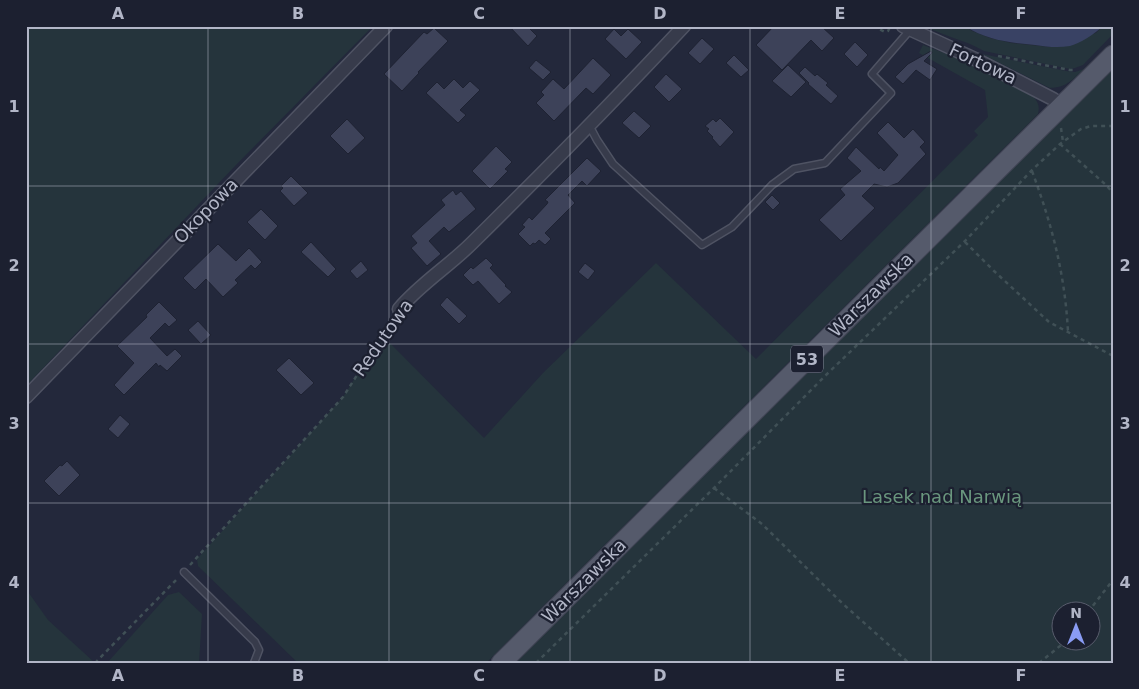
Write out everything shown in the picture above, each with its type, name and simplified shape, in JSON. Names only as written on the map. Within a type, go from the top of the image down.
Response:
[{"type":"main road","name":"Warszawska","points":[[501,663],[1113,54]]},
{"type":"street","name":"Okopowa","points":[[26,397],[386,26]]},
{"type":"street","name":"Redutowa","points":[[399,309],[410,296],[470,245],[630,84],[684,26]]},
{"type":"street","name":"Fortowa","points":[[906,28],[996,69],[1062,105]]},
{"type":"lane","points":[[589,125],[613,164],[702,244],[732,227],[772,185],[794,169],[825,163],[891,93],[872,74],[906,28]]},
{"type":"lane","points":[[184,572],[255,642],[259,650],[254,663]]},
{"type":"path","points":[[873,26],[885,32],[890,27]]},
{"type":"path","points":[[992,54],[1070,70],[1080,68]]},
{"type":"path","points":[[536,663],[825,376],[965,241],[1032,170],[1060,144],[1081,129],[1091,126],[1113,126]]},
{"type":"path","points":[[1060,144],[1113,193]]},
{"type":"path","points":[[1032,170],[1046,207],[1061,267],[1067,303],[1068,332]]},
{"type":"path","points":[[965,241],[1049,322],[1113,356]]},
{"type":"path","name":"Redutowa","points":[[95,663],[184,572],[343,397],[399,309]]},
{"type":"path","points":[[714,488],[762,524],[843,604],[909,663]]},
{"type":"path","points":[[1096,602],[1113,580]]},
{"type":"path","points":[[1038,663],[1052,652]]},
{"type":"green space","points":[[26,26],[373,26],[235,166],[26,386]]},
{"type":"green space","points":[[924,26],[965,26],[990,38],[1011,43],[1050,47],[1096,33],[1103,26],[1113,26],[1113,34],[1083,65],[1070,69],[984,51]]},
{"type":"green space","points":[[923,45],[960,59],[1033,96],[1038,104],[1038,114],[486,663],[298,663],[198,566],[197,559],[343,397],[382,335],[484,438],[543,373],[656,263],[756,359],[978,135],[974,131],[988,117],[985,90],[919,53]]},
{"type":"green space","points":[[982,54],[1066,71],[1075,72],[1084,69],[1065,85],[1050,88]]},
{"type":"green space","name":"Lasek nad Narwią","points":[[1113,69],[1113,663],[516,663],[587,591]]},
{"type":"green space","points":[[26,589],[48,620],[95,663],[26,663]]},
{"type":"green space","points":[[179,592],[202,614],[199,663],[107,663],[168,595]]},
{"type":"water","points":[[965,26],[1103,26],[1078,43],[1070,46],[1048,47],[999,40],[981,35]]},
{"type":"building","points":[[509,26],[527,26],[537,36],[528,46]]},
{"type":"building","points":[[774,26],[821,26],[834,38],[822,51],[811,40],[782,70],[756,45]]},
{"type":"building","points":[[434,28],[448,41],[402,91],[384,74],[424,32],[427,34]]},
{"type":"building","points":[[614,29],[621,36],[628,29],[642,42],[626,59],[605,39]]},
{"type":"building","points":[[702,38],[714,49],[700,64],[688,53]]},
{"type":"building","points":[[855,42],[868,55],[857,67],[844,54]]},
{"type":"building","points":[[931,51],[932,53],[924,61],[937,69],[930,80],[916,70],[903,84],[895,77],[908,64]]},
{"type":"building","points":[[734,55],[749,70],[741,77],[726,63]]},
{"type":"building","points":[[593,58],[611,75],[593,94],[586,88],[554,121],[536,103],[544,95],[541,92],[553,79],[564,89]]},
{"type":"building","points":[[536,60],[551,72],[543,80],[529,68]]},
{"type":"building","points":[[788,65],[806,82],[791,97],[772,81]]},
{"type":"building","points":[[805,67],[815,76],[817,74],[828,83],[826,85],[838,96],[831,104],[808,84],[799,73]]},
{"type":"building","points":[[666,74],[682,89],[669,102],[654,87]]},
{"type":"building","points":[[454,79],[463,88],[470,81],[480,90],[460,110],[466,115],[458,123],[426,93],[437,82],[444,89]]},
{"type":"building","points":[[634,111],[651,126],[639,138],[622,123]]},
{"type":"building","points":[[720,118],[734,132],[720,147],[707,131],[709,129],[705,126],[713,119],[716,122]]},
{"type":"building","points":[[347,119],[365,138],[348,154],[330,136]]},
{"type":"building","points":[[888,122],[904,138],[913,129],[925,142],[920,147],[926,154],[898,183],[887,187],[874,184],[862,196],[875,208],[841,241],[819,220],[845,195],[840,189],[861,171],[847,158],[856,147],[879,169],[880,167],[884,171],[898,155],[877,133]]},
{"type":"building","points":[[496,146],[512,162],[505,169],[508,171],[490,189],[472,171]]},
{"type":"building","points":[[587,158],[601,171],[587,186],[582,181],[568,195],[575,203],[545,233],[551,239],[545,245],[539,240],[530,246],[518,234],[525,227],[522,225],[529,217],[532,220],[547,204],[548,202],[545,200]]},
{"type":"building","points":[[291,176],[308,193],[294,206],[280,191],[283,188],[281,186]]},
{"type":"building","points":[[453,190],[456,195],[461,191],[476,209],[449,232],[444,227],[429,241],[441,254],[427,266],[411,248],[417,243],[411,236],[445,205],[441,200]]},
{"type":"building","points":[[772,195],[780,203],[773,210],[765,202]]},
{"type":"building","points":[[261,209],[278,226],[265,240],[247,222]]},
{"type":"building","points":[[311,242],[336,269],[328,277],[301,252]]},
{"type":"building","points":[[218,244],[236,261],[249,248],[262,262],[255,269],[251,265],[235,280],[238,283],[223,297],[206,279],[195,290],[183,278]]},
{"type":"building","points":[[486,258],[493,265],[490,268],[512,292],[499,304],[478,281],[473,285],[463,275],[471,267],[473,269]]},
{"type":"building","points":[[361,261],[368,270],[357,279],[350,271]]},
{"type":"building","points":[[585,263],[595,271],[588,280],[578,272]]},
{"type":"building","points":[[447,297],[467,316],[459,324],[440,305]]},
{"type":"building","points":[[159,302],[177,320],[169,327],[165,323],[150,338],[167,356],[175,349],[182,356],[167,371],[156,363],[124,395],[114,385],[134,363],[117,346],[147,317],[146,315]]},
{"type":"building","points":[[198,321],[211,335],[201,344],[188,330]]},
{"type":"building","points":[[289,358],[314,383],[301,395],[276,370]]},
{"type":"building","points":[[120,415],[130,424],[118,438],[108,429]]},
{"type":"building","points":[[67,461],[80,475],[59,496],[44,481],[60,465],[62,466]]}]
